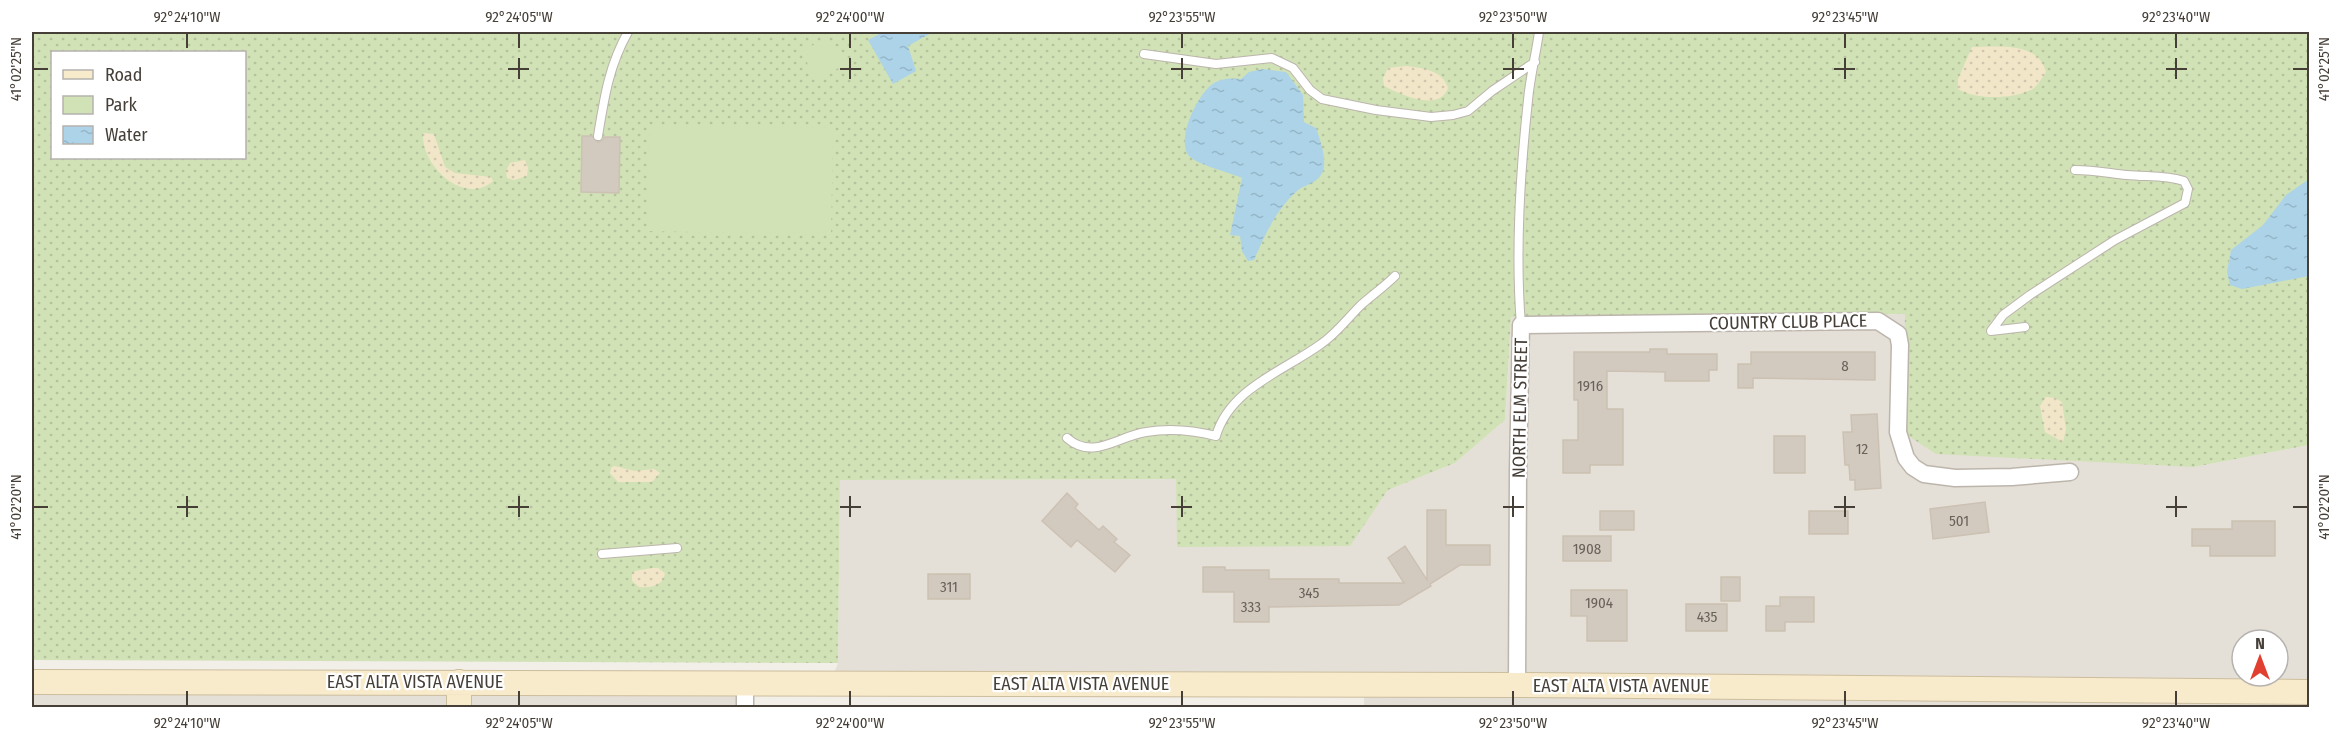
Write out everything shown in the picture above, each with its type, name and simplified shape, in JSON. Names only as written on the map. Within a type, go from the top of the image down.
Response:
[{"type":"main road","points":[[459,681],[459,708]]},
{"type":"main road","name":"EAST ALTA VISTA AVENUE","points":[[32,682],[745,683],[1517,696],[2310,692]]},
{"type":"street","name":"COUNTRY CLUB PLACE","points":[[1521,325],[1878,321],[1898,334],[1900,345],[1898,432],[1906,458],[1913,466],[1924,474],[1955,478],[2070,472]]},
{"type":"street","name":"NORTH ELM STREET","points":[[1517,696],[1521,325]]},
{"type":"street","points":[[745,683],[746,708]]},
{"type":"lane","points":[[598,136],[607,81],[616,52],[627,32]]},
{"type":"lane","points":[[1521,325],[1519,214],[1521,176],[1528,96],[1539,32]]},
{"type":"lane","points":[[1144,54],[1216,64],[1272,58],[1293,68],[1311,90],[1322,99],[1376,110],[1431,117],[1468,111],[1492,91],[1535,62]]},
{"type":"lane","points":[[2025,327],[1991,331],[2003,315],[2030,295],[2115,240],[2185,203],[2188,189],[2184,181],[2171,177],[2075,170]]},
{"type":"lane","points":[[1067,438],[1075,445],[1092,449],[1143,432],[1192,430],[1216,436],[1219,427],[1235,404],[1260,380],[1322,344],[1361,305],[1395,276]]},
{"type":"lane","points":[[602,554],[678,548]]},
{"type":"shaded area","points":[[1906,314],[1903,402],[2194,467],[2309,445],[2309,707],[1364,708],[1364,685],[830,683],[838,663],[840,480],[1177,479],[1349,546],[1388,490],[1455,463],[1505,420],[1511,317]]},
{"type":"shaded area","points":[[32,682],[745,683],[745,707],[32,708]]},
{"type":"green space","points":[[32,32],[2309,32],[2309,445],[2194,467],[1936,454],[1907,435],[1903,402],[1905,314],[1511,317],[1505,420],[1455,463],[1388,490],[1350,546],[1177,547],[1176,479],[840,480],[838,663],[32,660]]},
{"type":"green space","points":[[824,38],[845,58],[845,64],[818,80],[801,53]]},
{"type":"green space","points":[[650,125],[833,128],[831,235],[648,231]]},
{"type":"sand","points":[[1972,47],[2005,47],[2026,50],[2042,62],[2046,72],[2035,87],[2023,93],[2004,97],[1984,97],[1966,93],[1958,89],[1958,79]]},
{"type":"sand","points":[[1406,66],[1437,74],[1442,77],[1448,88],[1443,95],[1428,100],[1409,97],[1384,86],[1383,78],[1388,68]]},
{"type":"sand","points":[[423,133],[434,134],[445,167],[455,173],[491,177],[493,181],[482,188],[470,189],[458,186],[447,179],[429,158],[424,146]]},
{"type":"sand","points":[[525,160],[528,168],[527,176],[514,180],[507,178],[506,171],[510,163]]},
{"type":"sand","points":[[2046,397],[2062,402],[2066,429],[2063,442],[2045,432],[2040,406]]},
{"type":"sand","points":[[614,466],[635,471],[654,469],[660,473],[652,482],[618,482],[610,473]]},
{"type":"sand","points":[[658,568],[665,573],[662,581],[652,586],[639,587],[632,581],[632,574],[635,571]]},
{"type":"water","points":[[883,32],[933,32],[908,46],[916,71],[893,84],[868,40]]},
{"type":"water","points":[[1263,69],[1286,72],[1303,95],[1304,122],[1316,128],[1323,150],[1324,168],[1319,177],[1299,189],[1282,207],[1254,260],[1248,261],[1242,251],[1240,236],[1230,235],[1242,178],[1190,157],[1185,145],[1185,136],[1191,115],[1208,88],[1221,80],[1241,79],[1249,72]]},
{"type":"water","points":[[2309,179],[2309,276],[2242,289],[2230,285],[2227,272],[2231,250],[2263,225],[2286,195]]},
{"type":"building","points":[[582,136],[592,136],[598,142],[604,137],[620,137],[619,193],[581,192]]},
{"type":"building","points":[[1650,349],[1667,349],[1667,354],[1717,354],[1717,370],[1709,370],[1709,381],[1665,381],[1665,372],[1607,371],[1607,409],[1623,409],[1623,465],[1590,465],[1590,473],[1563,473],[1563,440],[1578,440],[1578,400],[1574,400],[1574,352],[1650,352]]},
{"type":"building","points":[[1751,352],[1875,352],[1875,380],[1753,378],[1753,388],[1738,388],[1738,364],[1751,364]]},
{"type":"building","points":[[1877,414],[1881,488],[1855,490],[1855,480],[1850,480],[1849,465],[1845,465],[1843,432],[1852,432],[1851,415]]},
{"type":"building","points":[[1774,436],[1805,436],[1805,473],[1774,473]]},
{"type":"building","points":[[1067,493],[1078,504],[1075,508],[1099,530],[1103,526],[1117,539],[1114,542],[1130,555],[1115,572],[1077,540],[1071,547],[1042,521]]},
{"type":"building","points":[[1985,502],[1989,532],[1933,539],[1930,509]]},
{"type":"building","points":[[1427,510],[1446,510],[1446,545],[1490,545],[1490,565],[1460,565],[1399,605],[1269,607],[1269,622],[1234,622],[1234,592],[1203,592],[1203,567],[1225,567],[1225,570],[1269,570],[1269,579],[1339,579],[1339,583],[1404,583],[1388,558],[1405,546],[1427,580]]},
{"type":"building","points":[[1600,511],[1634,511],[1634,530],[1600,530]]},
{"type":"building","points":[[1809,511],[1848,511],[1848,534],[1809,534]]},
{"type":"building","points":[[2232,521],[2275,521],[2275,556],[2210,556],[2210,546],[2192,546],[2192,529],[2232,529]]},
{"type":"building","points":[[1563,536],[1611,536],[1611,561],[1563,561]]},
{"type":"building","points":[[928,574],[970,574],[970,599],[928,599]]},
{"type":"building","points":[[1721,577],[1740,577],[1740,601],[1721,601]]},
{"type":"building","points":[[1571,590],[1627,590],[1627,641],[1587,641],[1587,616],[1571,616]]},
{"type":"building","points":[[1780,597],[1814,597],[1814,622],[1785,622],[1785,631],[1766,631],[1766,606],[1780,606]]},
{"type":"building","points":[[1686,604],[1727,604],[1727,631],[1686,631]]}]
